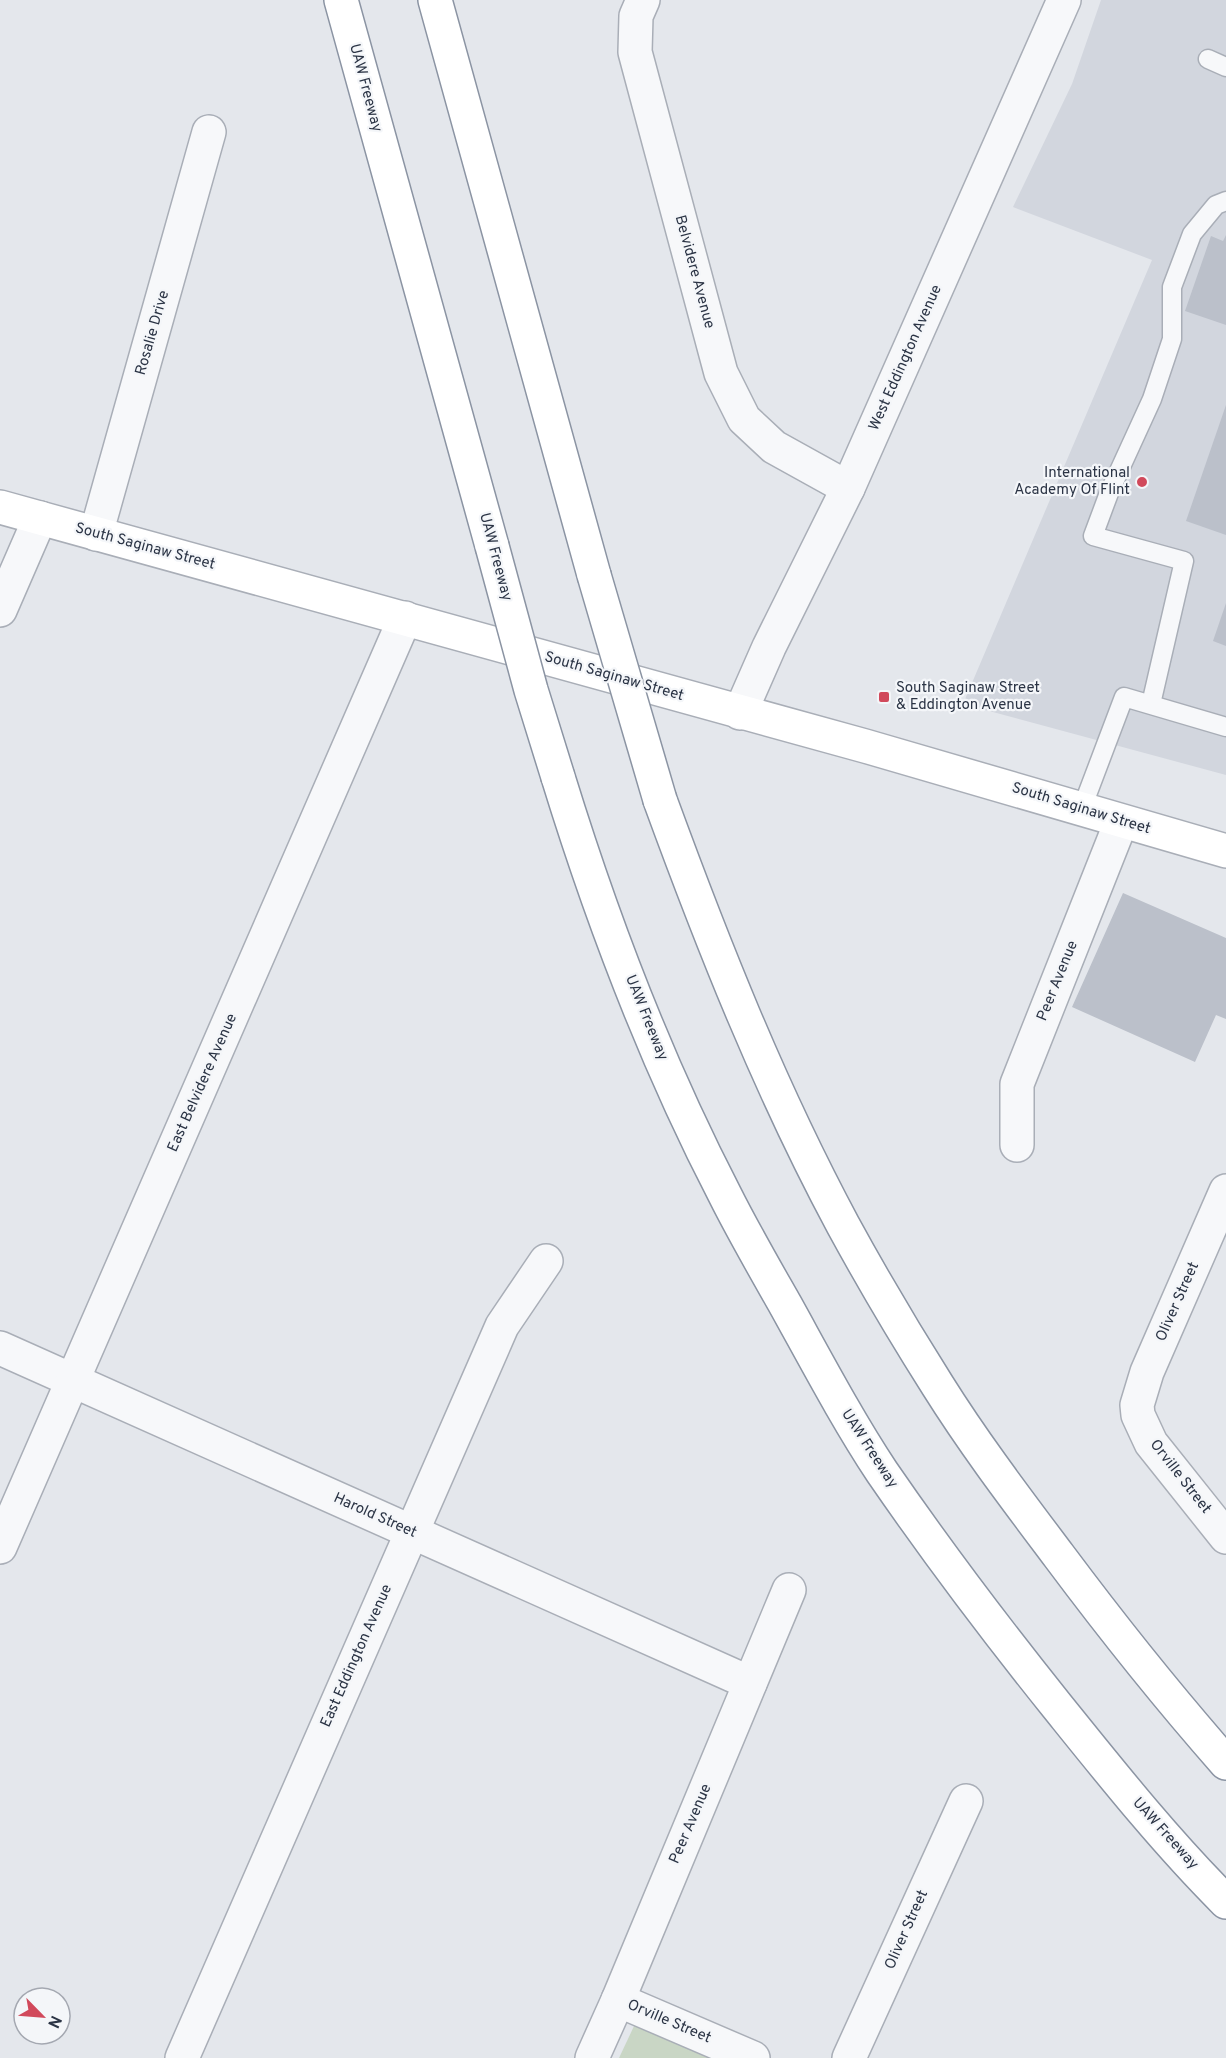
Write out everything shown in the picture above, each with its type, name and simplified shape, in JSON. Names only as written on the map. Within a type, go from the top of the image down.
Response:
[{"type":"main road","name":"UAW Freeway","points":[[341,0],[531,690],[558,777],[602,910],[688,1118],[725,1196],[840,1403],[900,1497],[1024,1664],[1116,1779],[1226,1902]]},
{"type":"main road","points":[[435,0],[594,575],[660,800],[702,915],[772,1080],[843,1224],[939,1388],[1005,1484],[1143,1664],[1226,1762]]},
{"type":"main road","name":"South Saginaw Street","points":[[0,507],[405,618],[1082,808],[1121,822],[1226,851]]},
{"type":"street","name":"Belvidere Avenue","points":[[643,0],[636,16],[635,51],[721,373],[744,419],[766,440],[774,447],[848,488]]},
{"type":"street","name":"West Eddington Avenue","points":[[740,713],[769,648],[848,488],[1064,0]]},
{"type":"street","name":"Rosalie Drive","points":[[96,534],[209,132]]},
{"type":"street","points":[[0,610],[40,518]]},
{"type":"street","name":"East Belvidere Avenue","points":[[0,1547],[405,618]]},
{"type":"street","name":"Peer Avenue","points":[[1017,1145],[1017,1084],[1121,822]]},
{"type":"street","name":"Oliver Street","points":[[1138,1415],[1137,1405],[1147,1372],[1226,1191]]},
{"type":"street","name":"East Eddington Avenue","points":[[182,2058],[501,1326],[546,1261]]},
{"type":"street","name":"Harold Street","points":[[0,1348],[750,1683]]},
{"type":"street","name":"Orville Street","points":[[1138,1415],[1152,1443],[1226,1537]]},
{"type":"street","name":"Peer Avenue","points":[[592,2058],[789,1590]]},
{"type":"street","name":"Oliver Street","points":[[849,2058],[966,1802]]},
{"type":"street","name":"Orville Street","points":[[618,2000],[753,2058]]},
{"type":"lane","points":[[1208,59],[1226,67]]},
{"type":"lane","points":[[1150,704],[1184,561],[1093,536],[1109,493],[1152,399],[1172,339],[1172,286],[1192,234],[1216,205],[1226,201]]},
{"type":"lane","points":[[1082,808],[1124,697],[1226,727]]},
{"type":"shaded area","name":"International Academy Of Flint","points":[[1101,0],[1226,0],[1226,775],[963,704],[1152,260],[1013,207],[1072,84]]},
{"type":"green space","points":[[635,2024],[713,2058],[619,2058]]},
{"type":"building","points":[[1226,235],[1226,325],[1185,311],[1211,236],[1223,241]]},
{"type":"building","points":[[1226,405],[1226,535],[1186,521]]},
{"type":"building","points":[[1226,603],[1226,646],[1213,641]]},
{"type":"building","points":[[1123,893],[1226,938],[1226,1019],[1216,1015],[1195,1062],[1072,1007]]},
{"type":"place","name":"International Academy Of Flint","points":[[1142,482]]},
{"type":"place","name":"South Saginaw Street & Eddington Avenue","points":[[884,697]]}]
